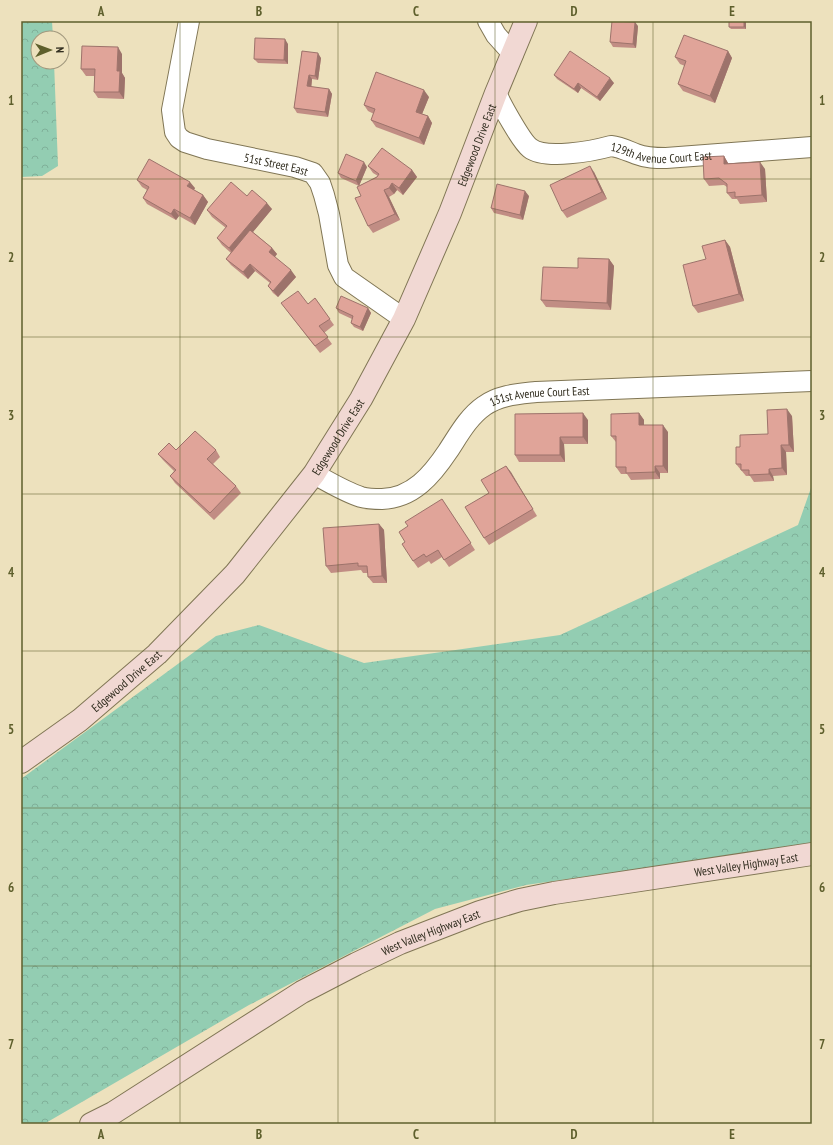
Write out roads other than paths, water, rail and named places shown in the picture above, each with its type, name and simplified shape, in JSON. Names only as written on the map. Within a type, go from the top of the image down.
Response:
[{"type":"street","name":"51st Street East","points":[[189,21],[172,110],[175,132],[179,138],[184,142],[207,149],[295,167],[313,173],[320,183],[324,195],[338,265],[344,277],[404,319]]},
{"type":"street","points":[[488,21],[496,35],[513,54]]},
{"type":"street","name":"Edgewood Drive East","points":[[21,762],[80,720],[157,654],[235,574],[314,474],[361,399],[404,319],[450,213],[496,93],[526,21]]},
{"type":"street","name":"129th Avenue Court East","points":[[496,93],[525,143],[531,149],[540,152],[567,154],[611,146],[650,158],[666,158],[812,147]]},
{"type":"street","name":"131st Avenue Court East","points":[[314,474],[361,497],[373,499],[403,495],[419,486],[439,466],[472,417],[483,406],[494,400],[510,395],[536,392],[812,381]]},
{"type":"street","name":"West Valley Highway East","points":[[91,1124],[117,1119],[302,992],[400,943],[480,912],[520,900],[554,893],[812,854]]}]
